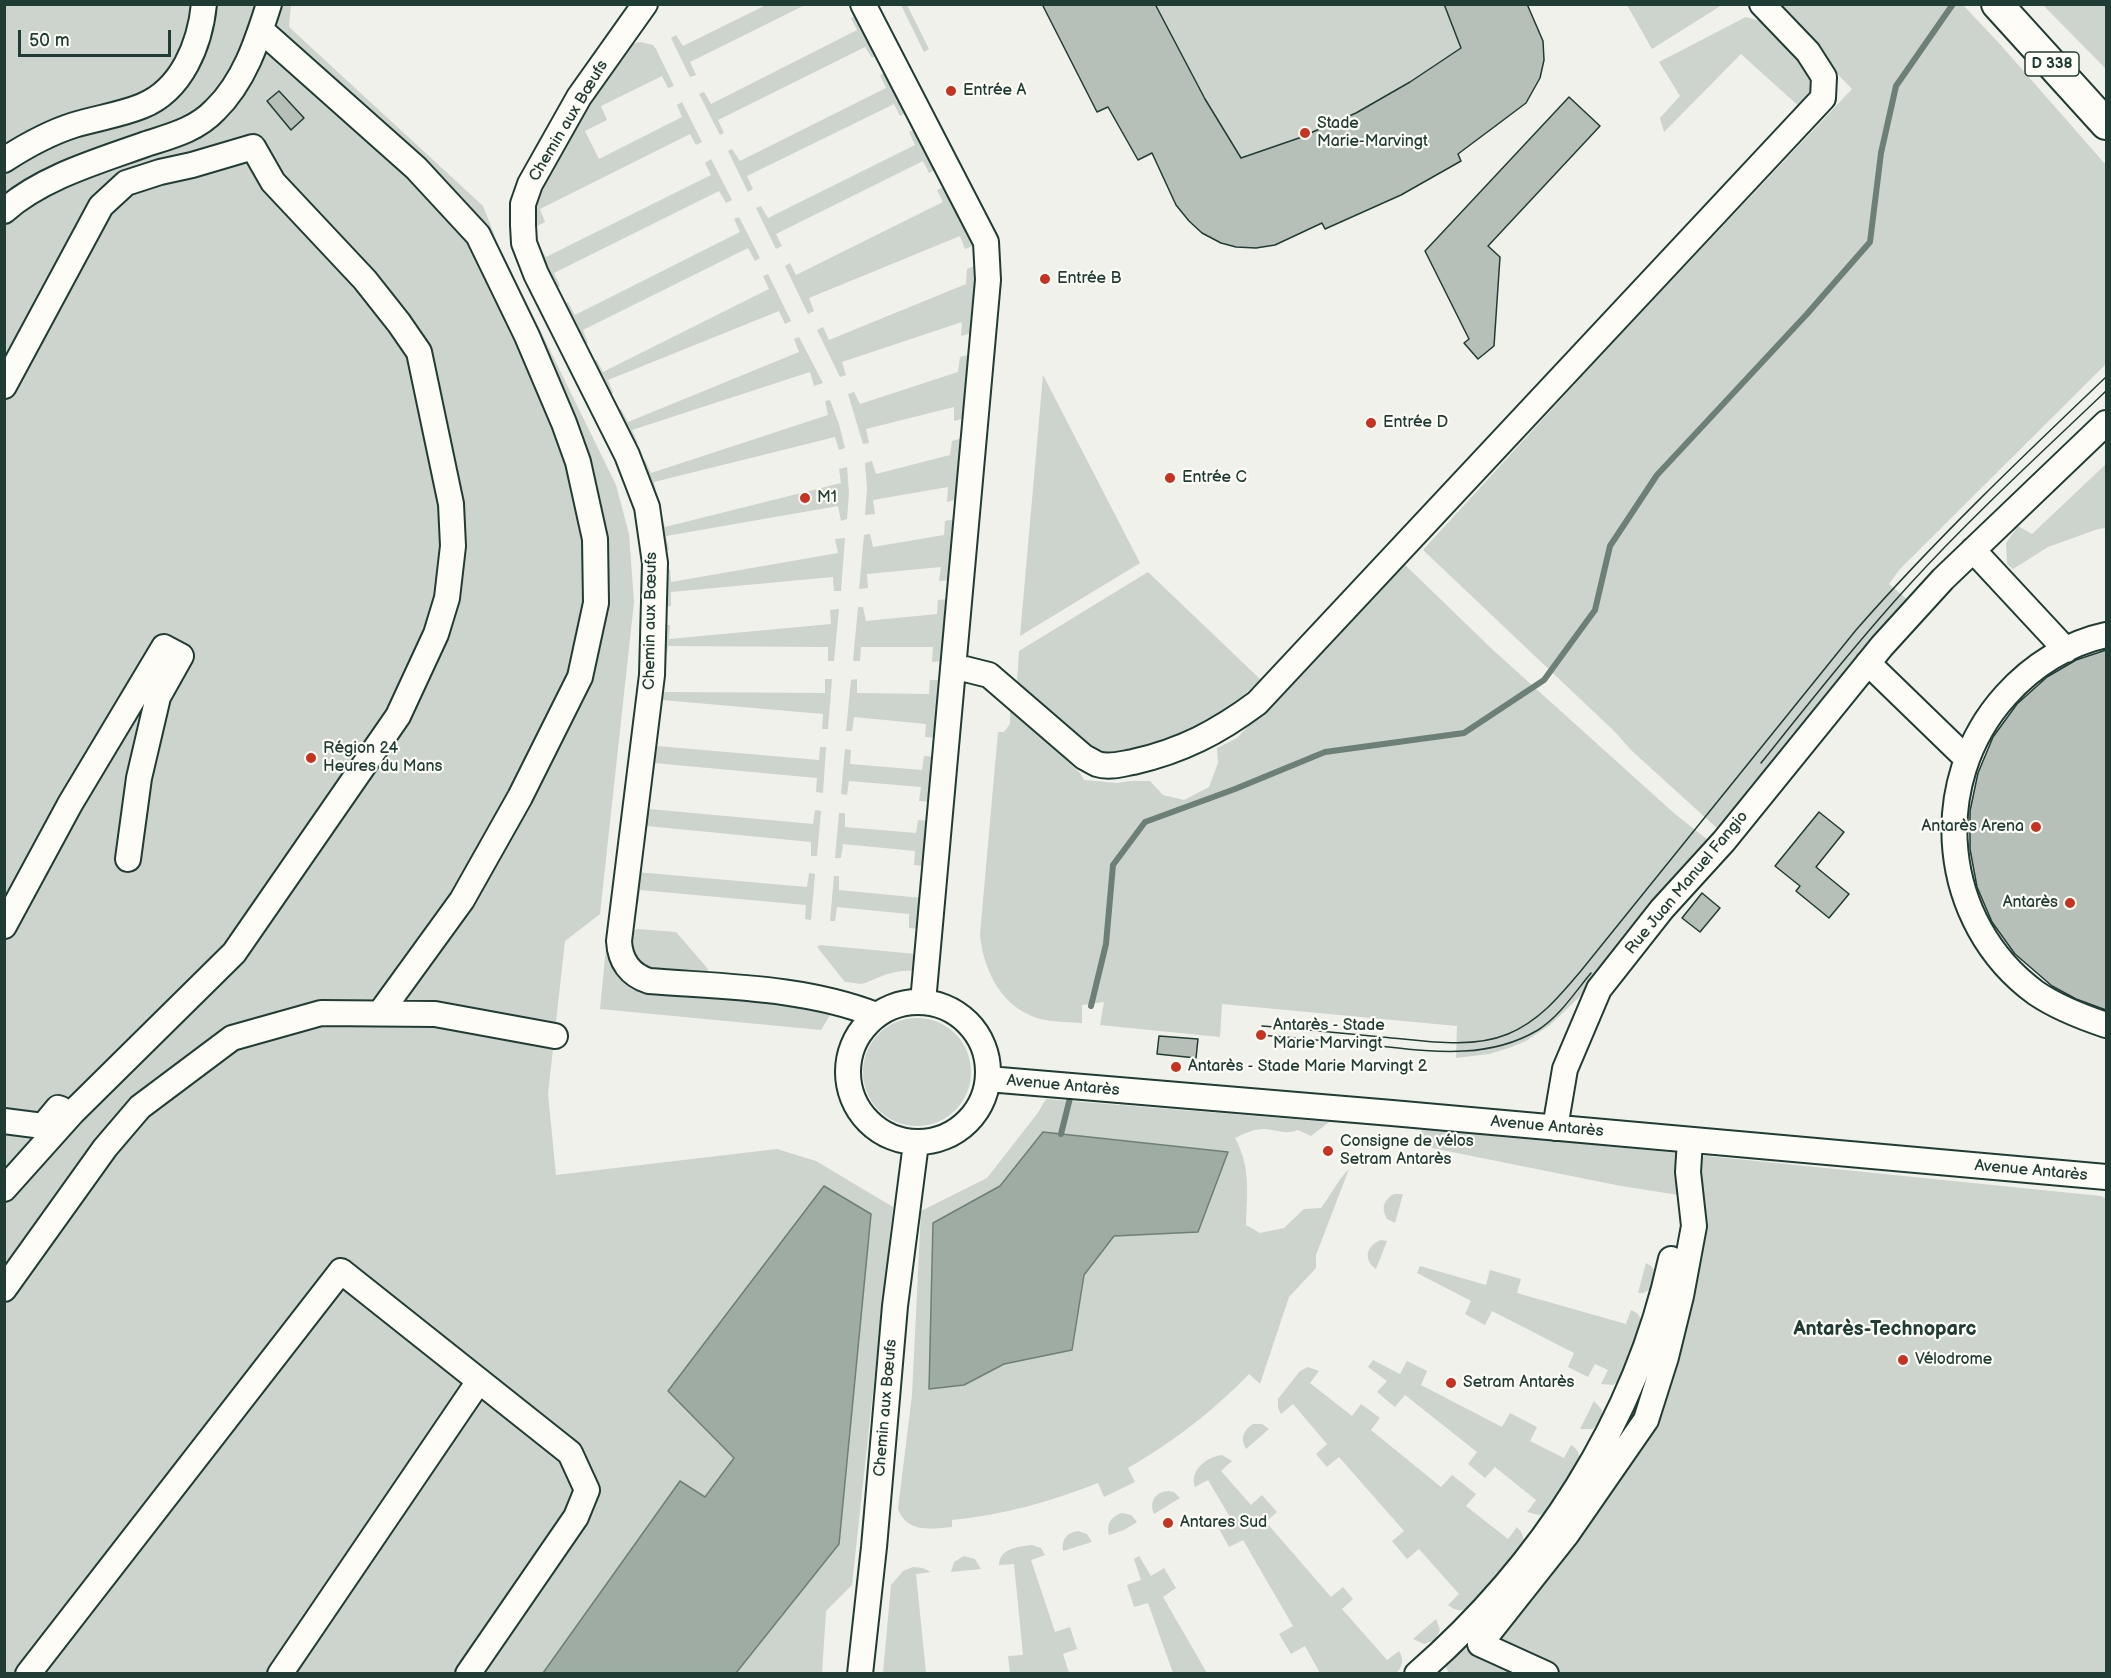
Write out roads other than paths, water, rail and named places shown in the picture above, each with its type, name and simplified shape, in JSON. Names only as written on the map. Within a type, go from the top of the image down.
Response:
[{"type":"main road","name":"D 338","points":[[1997,4],[2106,124]]},
{"type":"street","points":[[4,160],[45,135],[143,106],[165,91],[177,79],[193,51],[199,37],[204,4]]},
{"type":"street","points":[[4,211],[52,180],[97,161],[193,128],[216,110],[234,86],[253,53],[269,4]]},
{"type":"street","name":"Chemin aux Bœufs","points":[[645,4],[579,98],[530,184],[523,204],[524,243],[536,274],[627,455],[647,507],[655,563],[652,675],[619,941],[621,954],[631,971],[649,981],[793,993],[848,1004],[876,1015]]},
{"type":"street","points":[[863,4],[986,242],[988,280],[923,1002]]},
{"type":"street","points":[[953,668],[989,675],[1084,757],[1097,764],[1113,766],[1154,757],[1195,742],[1227,725],[1257,702],[1823,98],[1824,77],[1808,52],[1762,4]]},
{"type":"street","points":[[261,30],[416,168],[478,235],[527,336],[564,423],[578,462],[595,539],[596,603],[580,677],[520,797],[462,900],[380,1014]]},
{"type":"street","points":[[4,386],[100,206],[126,183],[253,147],[273,182],[365,280],[399,323],[418,352],[451,504],[453,546],[447,598],[436,634],[398,716],[234,953],[73,1112],[4,1189]]},
{"type":"street","name":"Rue Juan Manuel Fangio","points":[[1555,1128],[1565,1069],[1599,989],[1662,909],[1724,841],[1868,663],[1943,579],[2106,423]]},
{"type":"street","points":[[1973,550],[2066,650]]},
{"type":"street","points":[[2106,635],[2066,650],[2040,665],[2009,691],[1996,706],[1979,731],[1966,758],[1957,792],[1953,836],[1962,887],[1975,920],[1998,957],[2036,993],[2075,1014],[2106,1025]]},
{"type":"street","points":[[4,926],[70,804],[164,647],[181,656],[158,697],[139,778],[128,859]]},
{"type":"street","points":[[1868,663],[1966,758]]},
{"type":"street","points":[[907,1002],[923,1002],[945,1007],[964,1019],[979,1036],[987,1057],[988,1079],[983,1100],[972,1118],[956,1132],[937,1140],[916,1143],[894,1139],[875,1128],[860,1113],[850,1093],[847,1071],[851,1050],[861,1030],[876,1015],[907,1002]]},
{"type":"street","points":[[4,1289],[105,1148],[140,1107],[232,1038],[321,1012],[435,1014],[555,1036]]},
{"type":"street","name":"Avenue Antarès","points":[[988,1079],[2106,1178]]},
{"type":"street","points":[[4,1121],[43,1126],[58,1108],[73,1112]]},
{"type":"street","points":[[1546,1674],[1480,1644],[1567,1534],[1646,1420],[1671,1339],[1694,1226],[1688,1172],[1690,1140]]},
{"type":"street","name":"Chemin aux Bœufs","points":[[860,1674],[895,1306],[916,1143]]},
{"type":"street","points":[[1426,1670],[1533,1552],[1570,1500],[1602,1445],[1630,1387],[1651,1331],[1671,1259]]},
{"type":"street","points":[[28,1674],[341,1271],[570,1453],[587,1490],[576,1517],[468,1674]]},
{"type":"street","points":[[280,1674],[479,1381]]},
{"type":"waterway","points":[[1091,1006],[1106,944],[1113,865],[1145,822],[1235,789],[1325,752],[1464,733],[1544,680],[1595,610],[1610,546],[1657,475],[1807,314],[1870,242],[1881,153],[1896,86],[1953,4]]},
{"type":"waterway","points":[[1061,1134],[1070,1098]]},
{"type":"tram line","points":[[1262,1026],[1428,1042],[1461,1043],[1493,1039],[1508,1034],[1539,1015],[1580,972],[1856,630],[1947,532],[2106,377]]},
{"type":"tram line","points":[[1761,763],[1910,584],[1982,510],[2106,391]]},
{"type":"tram line","points":[[1261,1035],[1435,1051],[1477,1050],[1518,1040],[1538,1030],[1560,1011],[1591,973]]},
{"type":"place","name":"Entrée A","points":[[951,91]]},
{"type":"place","name":"Stade Marie-Marvingt","points":[[1305,133]]},
{"type":"place","name":"Entrée B","points":[[1045,279]]},
{"type":"place","name":"Entrée D","points":[[1371,423]]},
{"type":"place","name":"Entrée C","points":[[1170,478]]},
{"type":"place","name":"M1","points":[[805,498]]},
{"type":"place","name":"Région 24 Heures du Mans","points":[[311,758]]},
{"type":"place","name":"Antarès Arena","points":[[2036,827]]},
{"type":"place","name":"Antarès","points":[[2070,903]]},
{"type":"place","name":"Antarès - Stade Marie Marvingt","points":[[1261,1035]]},
{"type":"place","name":"Antarès - Stade Marie Marvingt 2","points":[[1176,1067]]},
{"type":"place","name":"Consigne de vélos Setram Antarès","points":[[1328,1151]]},
{"type":"place","name":"Vélodrome","points":[[1903,1360]]},
{"type":"place","name":"Setram Antarès","points":[[1451,1383]]},
{"type":"place","name":"Antares Sud","points":[[1168,1523]]},
{"type":"district","name":"Antarès-Technoparc","points":[[1885,1330]]}]
